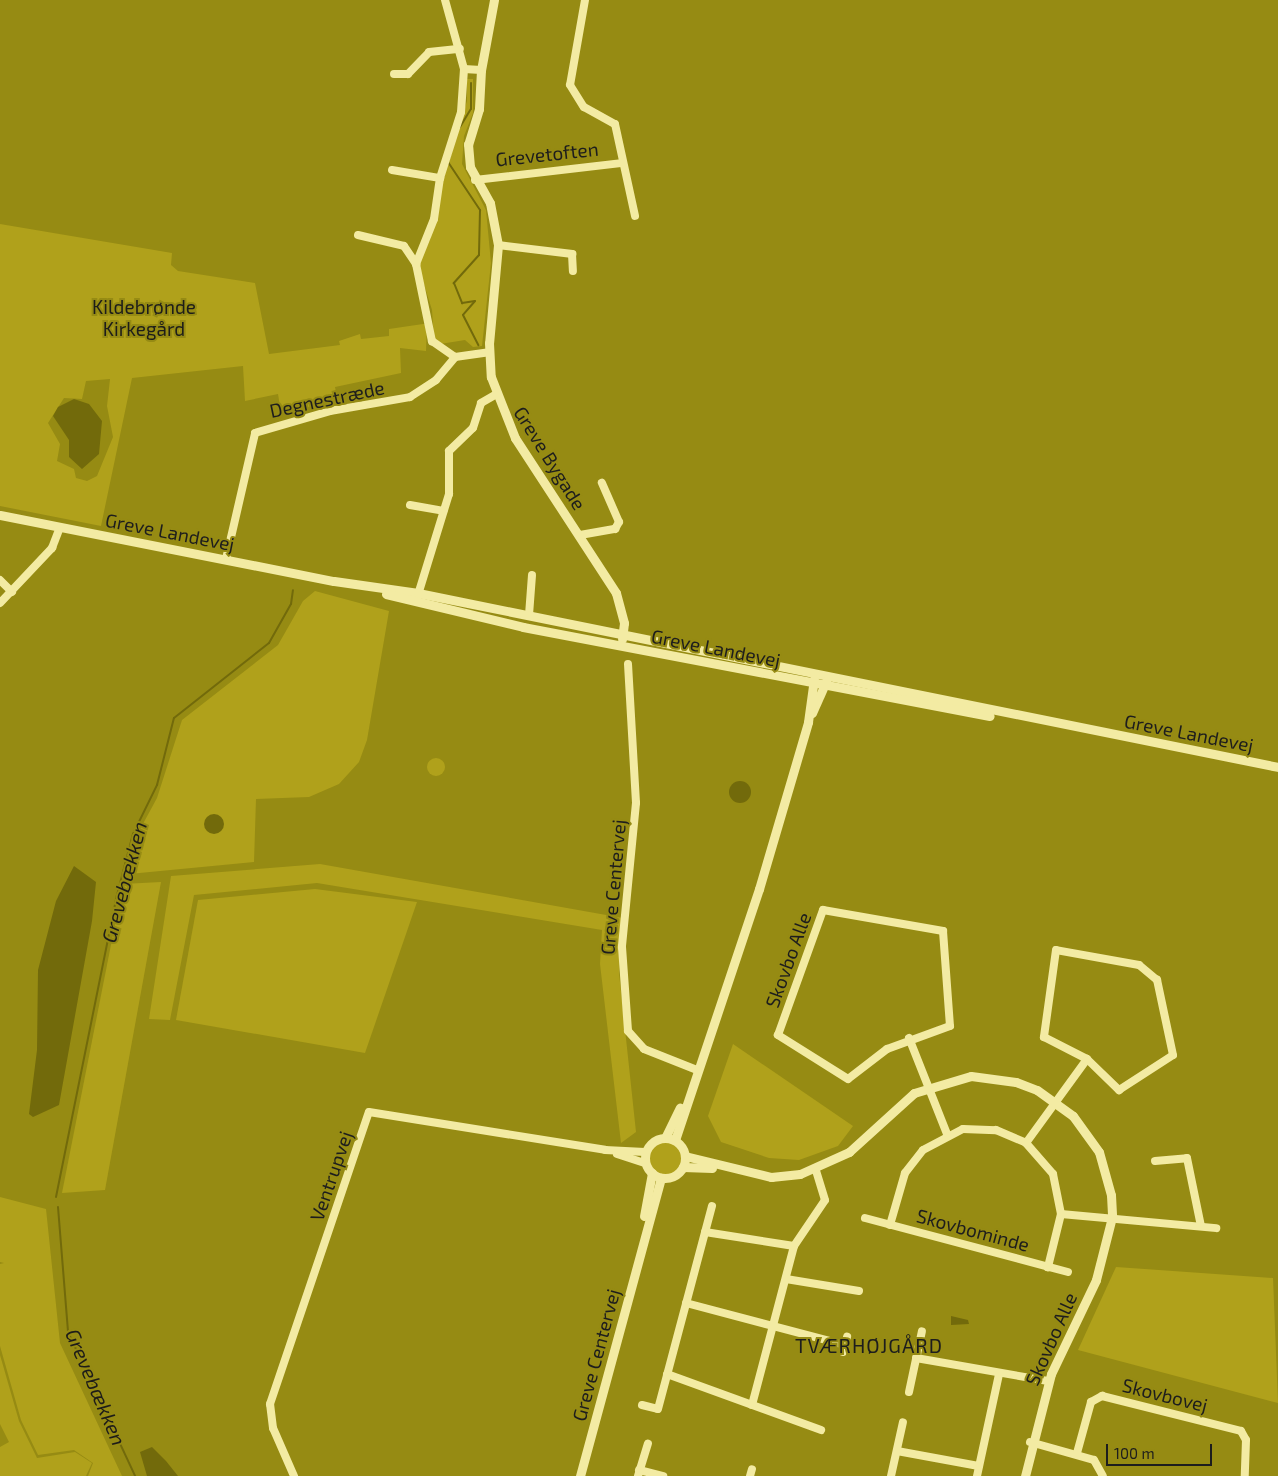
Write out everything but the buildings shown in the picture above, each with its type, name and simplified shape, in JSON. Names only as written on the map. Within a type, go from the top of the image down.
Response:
[{"type":"street","points":[[416,264],[434,219],[440,178],[461,112],[464,69],[445,0]]},
{"type":"street","name":"Greve Bygade","points":[[494,0],[481,70],[479,109],[468,144],[475,180],[490,203],[498,244],[489,352],[495,395],[515,438],[580,535],[618,599],[623,634],[622,646]]},
{"type":"street","name":"Grevetoften","points":[[585,0],[570,85],[584,107],[615,124],[635,216]]},
{"type":"street","points":[[394,74],[408,74],[429,52],[460,49]]},
{"type":"street","points":[[464,69],[481,70]]},
{"type":"street","name":"Grevetoften","points":[[475,180],[623,163]]},
{"type":"street","points":[[392,170],[440,178]]},
{"type":"street","points":[[358,235],[404,246],[416,264],[432,341],[455,357],[489,352]]},
{"type":"street","points":[[498,244],[572,254],[573,271]]},
{"type":"street","name":"Degnestræde","points":[[226,559],[255,433],[330,411],[410,397],[436,380],[455,357]]},
{"type":"street","points":[[417,597],[449,494],[449,451],[474,428],[482,403],[495,395]]},
{"type":"street","points":[[580,535],[616,530],[619,522],[602,482]]},
{"type":"street","points":[[410,504],[443,511]]},
{"type":"street","name":"Greve Landevej","points":[[0,515],[417,597],[528,615],[623,634],[826,682],[1095,731],[1278,767]]},
{"type":"street","points":[[0,603],[52,548],[60,527]]},
{"type":"street","points":[[528,615],[532,575]]},
{"type":"street","points":[[0,580],[12,592]]},
{"type":"street","name":"Greve Landevej","points":[[417,597],[622,646],[814,679]]},
{"type":"street","name":"Greve Centervej","points":[[628,664],[636,803],[622,947],[628,1032],[644,1049],[697,1070]]},
{"type":"street","points":[[675,1140],[692,1084],[760,889],[808,722],[814,679]]},
{"type":"street","points":[[808,722],[826,682]]},
{"type":"street","name":"Skovbo Alle","points":[[823,910],[943,931],[950,1026],[908,1038],[848,1079],[778,1035],[823,910]]},
{"type":"street","points":[[1056,950],[1139,965],[1157,980],[1173,1055],[1119,1090],[1087,1059],[1044,1037],[1056,950]]},
{"type":"street","points":[[908,1038],[947,1134]]},
{"type":"street","points":[[1026,1143],[1087,1059]]},
{"type":"street","name":"Skovbo Alle","points":[[683,1167],[724,1169],[771,1177],[816,1170],[849,1152],[889,1111],[928,1086],[949,1080],[994,1077],[1023,1084],[1056,1102],[1083,1127],[1099,1152],[1108,1180],[1112,1217],[1096,1280],[1048,1381],[1030,1442],[1025,1476]]},
{"type":"street","points":[[665,1138],[692,1084]]},
{"type":"street","name":"Ventrupvej","points":[[294,1476],[272,1428],[270,1404],[370,1112],[605,1150],[645,1152]]},
{"type":"street","name":"Skovbominde","points":[[890,1225],[913,1161],[947,1134],[980,1128],[1026,1143],[1053,1174],[1061,1214],[1048,1267]]},
{"type":"street","points":[[665,1138],[675,1140],[685,1156],[683,1167],[674,1176],[661,1178],[652,1173],[645,1163],[645,1152],[653,1142],[665,1138]]},
{"type":"street","name":"Ventrupvej","points":[[605,1150],[645,1163]]},
{"type":"street","name":"Skovbo Alle","points":[[685,1156],[724,1169]]},
{"type":"street","points":[[1155,1161],[1187,1158],[1202,1226]]},
{"type":"street","points":[[752,1405],[794,1246],[825,1200],[816,1170]]},
{"type":"street","name":"Greve Centervej","points":[[642,1241],[652,1173]]},
{"type":"street","name":"Greve Centervej","points":[[580,1476],[642,1241],[661,1178]]},
{"type":"street","points":[[642,1404],[658,1409],[712,1206]]},
{"type":"street","points":[[1061,1214],[1112,1217],[1216,1228]]},
{"type":"street","name":"Skovbominde","points":[[865,1218],[1068,1272]]},
{"type":"street","points":[[705,1232],[794,1246]]},
{"type":"street","points":[[786,1279],[859,1291]]},
{"type":"street","points":[[686,1303],[845,1345]]},
{"type":"street","points":[[909,1392],[922,1331]]},
{"type":"street","points":[[916,1358],[999,1374],[1048,1381]]},
{"type":"street","points":[[667,1374],[821,1430]]},
{"type":"street","points":[[977,1476],[999,1374]]},
{"type":"street","name":"Skovbovej","points":[[1076,1453],[1091,1402],[1102,1396],[1241,1432],[1246,1440],[1244,1476]]},
{"type":"street","points":[[891,1476],[903,1422]]},
{"type":"street","points":[[1030,1442],[1076,1453],[1100,1463],[1103,1476]]},
{"type":"street","points":[[648,1444],[638,1473],[663,1476]]},
{"type":"street","points":[[897,1451],[979,1466]]},
{"type":"green space","points":[[467,79],[473,79],[473,113],[464,136],[462,164],[486,210],[491,263],[482,346],[473,347],[465,340],[440,344],[434,340],[432,310],[418,265],[430,240],[449,156],[467,101]]},
{"type":"green space","name":"Kildebrønde Kirkegård","points":[[0,224],[172,253],[171,265],[178,271],[255,283],[269,354],[340,345],[339,341],[360,334],[361,339],[389,336],[389,329],[427,324],[426,351],[400,348],[401,373],[335,387],[338,402],[281,412],[278,394],[245,401],[243,366],[132,378],[101,526],[0,506]],"holes":[[[110,379],[107,406],[113,437],[97,476],[87,481],[76,478],[74,469],[57,461],[60,444],[48,423],[64,398],[82,399],[86,381]]]},
{"type":"green space","points":[[315,591],[389,611],[367,740],[359,762],[339,784],[309,797],[256,799],[254,862],[129,874],[138,833],[157,798],[182,720],[278,645],[303,601]]},
{"type":"green space","points":[[436,758],[442,761],[445,767],[442,773],[436,776],[430,773],[427,767],[430,761]]},
{"type":"green space","points":[[320,864],[623,918],[619,973],[636,1132],[621,1143],[600,964],[602,930],[317,883],[194,895],[170,1020],[149,1019],[171,876]]},
{"type":"green space","points":[[161,882],[105,1190],[62,1193],[123,884]]},
{"type":"green space","points":[[315,889],[417,902],[365,1053],[176,1020],[198,900]]},
{"type":"green space","points":[[733,1044],[853,1126],[838,1146],[799,1160],[769,1158],[721,1142],[708,1116]]},
{"type":"green space","points":[[665,1141],[672,1142],[678,1146],[682,1152],[682,1166],[678,1172],[672,1176],[665,1177],[658,1176],[652,1172],[648,1166],[647,1159],[648,1152],[652,1146],[658,1142]]},
{"type":"green space","points":[[0,1197],[46,1209],[60,1343],[122,1476],[88,1476],[93,1463],[74,1450],[38,1455],[21,1420],[0,1346],[0,1264],[4,1263],[0,1262]]},
{"type":"green space","points":[[1116,1267],[1273,1278],[1278,1403],[1078,1350]]},
{"type":"green space","points":[[0,1355],[19,1421],[37,1458],[75,1452],[92,1463],[86,1476],[0,1476],[0,1447],[9,1442],[0,1424]]},
{"type":"shaded area","points":[[74,399],[89,404],[102,421],[99,454],[82,469],[69,457],[69,440],[53,416],[58,407]]},
{"type":"shaded area","points":[[740,781],[748,784],[751,792],[748,800],[740,803],[732,800],[729,792],[732,784]]},
{"type":"shaded area","points":[[210,814],[218,814],[224,820],[224,828],[218,834],[210,834],[204,828],[204,820]]},
{"type":"shaded area","points":[[74,866],[96,882],[92,921],[59,1105],[33,1117],[29,1114],[37,1050],[38,970],[56,901]]},
{"type":"shaded area","points":[[951,1316],[968,1320],[969,1324],[951,1325]]},
{"type":"shaded area","points":[[152,1447],[178,1476],[147,1476],[140,1452]]},
{"type":"waterway","points":[[460,127],[471,109],[471,83]]},
{"type":"waterway","points":[[452,148],[448,162],[480,210],[479,255],[454,283],[462,303],[475,301],[463,315],[478,345]]},
{"type":"waterway","name":"Grevebækken","points":[[56,1197],[117,895],[133,834],[157,785],[174,718],[269,643],[291,604],[293,590]]},
{"type":"waterway","name":"Grevebækken","points":[[58,1207],[68,1332],[135,1476]]},
{"type":"district","name":"TVÆRHØJGÅRD","points":[[869,1345]]}]
